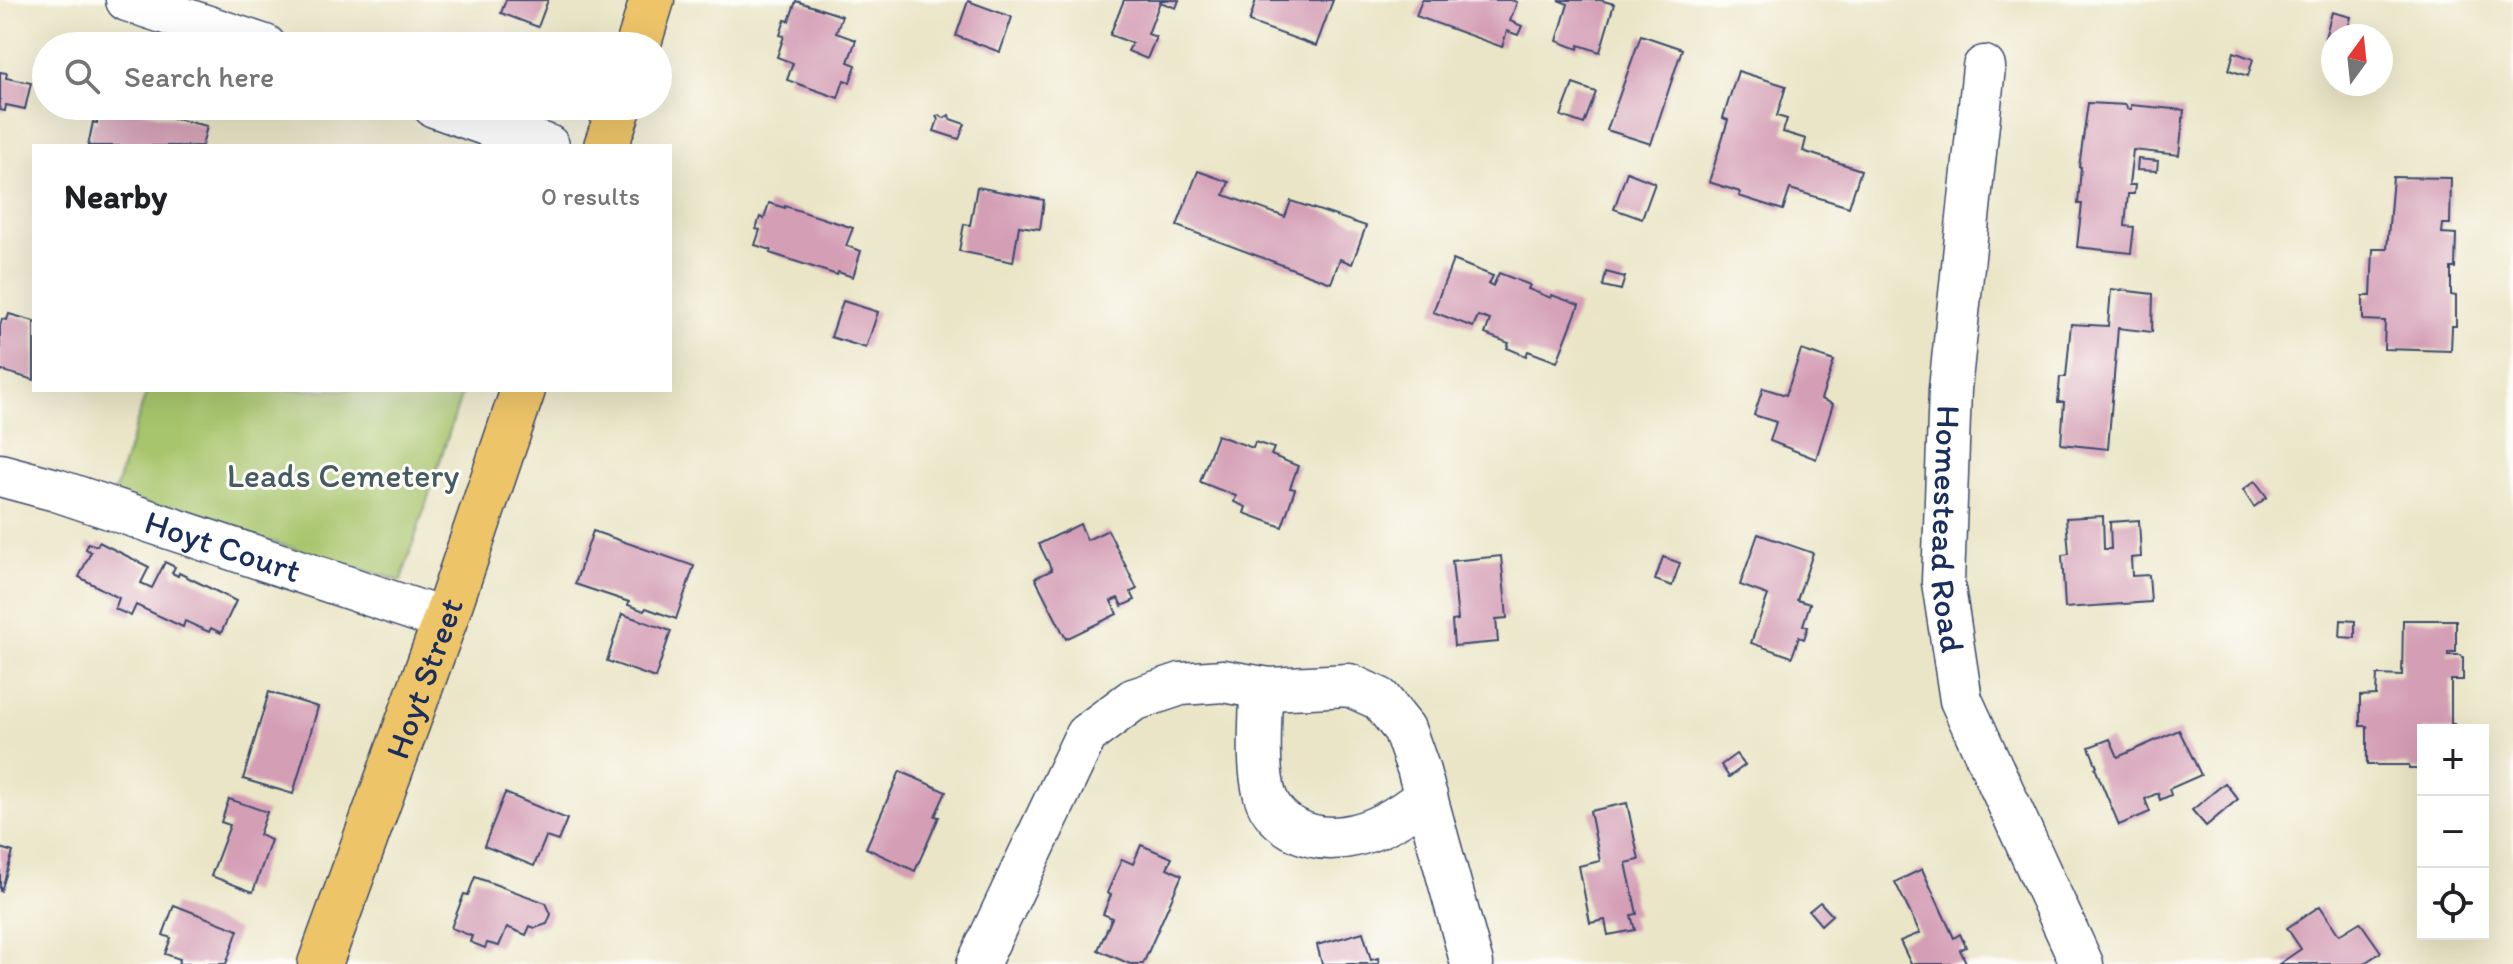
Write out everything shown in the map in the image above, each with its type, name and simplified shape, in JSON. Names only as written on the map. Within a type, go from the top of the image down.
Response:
[{"type":"main road","points":[[642,32],[652,0]]},
{"type":"main road","points":[[607,144],[615,120]]},
{"type":"main road","name":"Hoyt Street","points":[[320,964],[445,620],[522,392]]},
{"type":"street","points":[[127,0],[223,32]]},
{"type":"street","name":"Homestead Road","points":[[1984,67],[1950,389],[1943,582],[1961,700],[2082,964]]},
{"type":"street","points":[[474,120],[542,144]]},
{"type":"street","name":"Hoyt Court","points":[[0,475],[56,490],[445,620]]},
{"type":"street","points":[[978,964],[1086,735],[1133,700],[1181,684],[1223,681],[1261,688],[1349,685],[1380,699],[1404,729],[1426,796],[1472,964]]},
{"type":"street","points":[[1261,688],[1263,788],[1272,809],[1297,833],[1345,837],[1405,813],[1426,796]]},
{"type":"green space","name":"Leads Cemetery","points":[[146,392],[462,392],[401,581],[114,494]]},
{"type":"building","points":[[506,0],[548,0],[538,27],[501,13]]},
{"type":"building","points":[[1124,0],[1179,0],[1176,8],[1160,2],[1148,34],[1156,37],[1147,59],[1128,51],[1132,43],[1110,35]]},
{"type":"building","points":[[1256,0],[1333,0],[1316,46],[1249,22]]},
{"type":"building","points":[[1422,0],[1511,0],[1517,2],[1510,21],[1522,26],[1518,35],[1507,31],[1502,47],[1416,16]]},
{"type":"building","points":[[1558,0],[1600,0],[1614,4],[1600,52],[1579,45],[1578,49],[1557,41],[1568,4]]},
{"type":"building","points":[[796,1],[842,16],[836,33],[856,40],[848,62],[856,65],[850,82],[844,80],[838,98],[787,80],[793,63],[777,57],[784,36],[780,35],[785,20],[789,21]]},
{"type":"building","points":[[968,1],[1012,17],[1000,52],[956,36]]},
{"type":"building","points":[[2332,12],[2351,17],[2349,24],[2329,24]]},
{"type":"building","points":[[1641,35],[1682,49],[1651,144],[1607,130]]},
{"type":"building","points":[[2234,52],[2253,59],[2248,76],[2229,70]]},
{"type":"building","points":[[1738,71],[1786,86],[1777,116],[1787,119],[1783,132],[1806,139],[1803,151],[1861,170],[1849,207],[1790,189],[1783,210],[1739,196],[1740,192],[1709,182],[1728,120],[1723,118]]},
{"type":"building","points":[[0,72],[7,73],[6,78],[31,83],[25,109],[6,105],[5,111],[0,110]]},
{"type":"building","points":[[1573,84],[1596,92],[1584,124],[1561,116]]},
{"type":"building","points":[[2088,103],[2126,105],[2127,109],[2131,109],[2131,105],[2184,110],[2179,155],[2133,150],[2129,185],[2135,185],[2134,194],[2128,194],[2125,226],[2134,227],[2131,253],[2077,247],[2082,204],[2078,204],[2079,167]]},
{"type":"building","points":[[949,115],[950,119],[965,124],[959,139],[934,131],[938,120],[936,116],[944,118]]},
{"type":"building","points":[[98,120],[180,120],[207,126],[202,144],[88,144],[93,122],[97,123]]},
{"type":"building","points":[[2138,159],[2158,161],[2157,171],[2137,170]]},
{"type":"building","points":[[1198,171],[1229,182],[1224,195],[1285,217],[1291,201],[1366,226],[1352,264],[1340,259],[1331,283],[1177,226]]},
{"type":"building","points":[[1627,172],[1655,183],[1642,219],[1614,209]]},
{"type":"building","points":[[2393,177],[2451,178],[2450,224],[2443,224],[2442,233],[2456,234],[2451,295],[2456,296],[2456,326],[2452,326],[2451,351],[2384,349],[2385,321],[2363,320],[2363,296],[2371,296],[2373,249],[2387,249]]},
{"type":"building","points":[[977,187],[1044,200],[1040,229],[1019,226],[1013,262],[959,251],[964,224],[970,225]]},
{"type":"building","points":[[769,203],[853,228],[846,246],[861,251],[853,277],[838,272],[837,275],[755,245],[760,217],[764,219]]},
{"type":"building","points":[[1453,260],[1493,276],[1489,284],[1493,286],[1499,273],[1530,285],[1528,289],[1579,305],[1557,362],[1528,351],[1526,356],[1507,348],[1509,343],[1485,334],[1490,320],[1478,316],[1473,327],[1433,312]]},
{"type":"building","points":[[1606,272],[1625,277],[1621,290],[1603,286]]},
{"type":"building","points":[[2111,289],[2153,294],[2152,332],[2118,328],[2108,449],[2061,444],[2064,402],[2058,402],[2060,377],[2066,377],[2071,324],[2108,326]]},
{"type":"building","points":[[843,301],[878,312],[866,348],[831,337]]},
{"type":"building","points":[[9,314],[32,320],[32,379],[0,370],[0,326],[2,319],[7,320]]},
{"type":"building","points":[[1801,350],[1834,361],[1821,399],[1833,404],[1816,459],[1770,441],[1776,422],[1754,415],[1763,388],[1786,395]]},
{"type":"building","points":[[1217,435],[1253,448],[1255,442],[1274,448],[1271,455],[1298,466],[1290,488],[1295,489],[1282,527],[1244,513],[1246,507],[1234,502],[1236,496],[1200,482]]},
{"type":"building","points":[[2255,481],[2267,497],[2254,507],[2243,490]]},
{"type":"building","points":[[2103,516],[2104,549],[2111,549],[2110,522],[2139,520],[2141,557],[2131,558],[2132,576],[2149,575],[2151,602],[2065,608],[2062,555],[2069,554],[2066,518]]},
{"type":"building","points":[[1080,524],[1087,540],[1108,530],[1137,589],[1131,592],[1135,600],[1122,606],[1118,598],[1111,601],[1117,614],[1066,639],[1035,578],[1052,570],[1039,544]]},
{"type":"building","points":[[593,531],[694,566],[676,619],[646,608],[644,611],[628,605],[629,602],[575,584]]},
{"type":"building","points":[[1758,534],[1813,553],[1797,600],[1810,604],[1803,625],[1808,627],[1804,639],[1799,637],[1792,657],[1751,643],[1768,595],[1740,585]]},
{"type":"building","points":[[99,542],[149,567],[141,583],[152,588],[165,562],[175,567],[172,573],[178,576],[179,573],[236,601],[221,633],[211,628],[209,632],[185,621],[183,627],[136,605],[131,616],[115,609],[119,598],[79,577],[91,552],[86,549],[88,543],[97,546]]},
{"type":"building","points":[[1501,556],[1507,618],[1496,619],[1498,642],[1454,646],[1452,621],[1458,620],[1452,561]]},
{"type":"building","points":[[1663,557],[1680,563],[1672,586],[1655,580]]},
{"type":"building","points":[[622,614],[671,631],[655,678],[607,661]]},
{"type":"building","points":[[2341,620],[2355,621],[2355,638],[2340,637]]},
{"type":"building","points":[[2403,620],[2456,620],[2456,652],[2448,652],[2448,655],[2463,657],[2463,680],[2451,680],[2451,724],[2417,724],[2417,769],[2409,769],[2409,765],[2367,765],[2367,726],[2360,726],[2360,696],[2376,695],[2377,675],[2402,676]]},
{"type":"building","points":[[269,692],[318,707],[293,794],[243,779]]},
{"type":"building","points":[[2179,730],[2201,775],[2169,789],[2171,795],[2160,800],[2158,793],[2145,799],[2150,812],[2119,825],[2089,747],[2110,739],[2118,757]]},
{"type":"building","points":[[1736,754],[1745,765],[1729,777],[1721,765]]},
{"type":"building","points":[[900,771],[946,792],[935,816],[939,817],[915,871],[866,848]]},
{"type":"building","points":[[2225,783],[2238,799],[2206,826],[2192,810]]},
{"type":"building","points":[[505,793],[567,819],[558,841],[546,837],[534,866],[484,846]]},
{"type":"building","points":[[229,799],[267,812],[259,835],[271,840],[253,892],[211,876],[230,825],[221,822]]},
{"type":"building","points":[[1627,803],[1639,860],[1626,863],[1637,914],[1631,915],[1635,930],[1608,935],[1605,920],[1590,923],[1579,866],[1600,861],[1590,811]]},
{"type":"building","points":[[1141,845],[1172,858],[1167,868],[1182,875],[1143,964],[1130,964],[1098,950],[1112,918],[1103,914],[1111,895],[1107,893],[1122,859],[1133,864]]},
{"type":"building","points":[[0,848],[13,852],[1,891],[0,891]]},
{"type":"building","points":[[1922,869],[1954,938],[1960,934],[1966,947],[1960,950],[1967,964],[1911,964],[1900,941],[1920,933],[1895,882]]},
{"type":"building","points":[[475,877],[546,903],[551,914],[547,924],[535,928],[530,926],[526,935],[507,927],[499,946],[487,943],[485,948],[470,942],[472,936],[451,928],[464,894],[468,895]]},
{"type":"building","points":[[1820,902],[1832,915],[1821,925],[1809,911]]},
{"type":"building","points":[[174,905],[238,930],[226,964],[178,964],[180,959],[165,954],[171,938],[163,935]]},
{"type":"building","points":[[2320,906],[2339,935],[2360,922],[2381,952],[2363,964],[2279,964],[2301,949],[2287,928]]},
{"type":"building","points":[[1363,932],[1371,960],[1378,958],[1379,964],[1322,964],[1317,945]]}]
